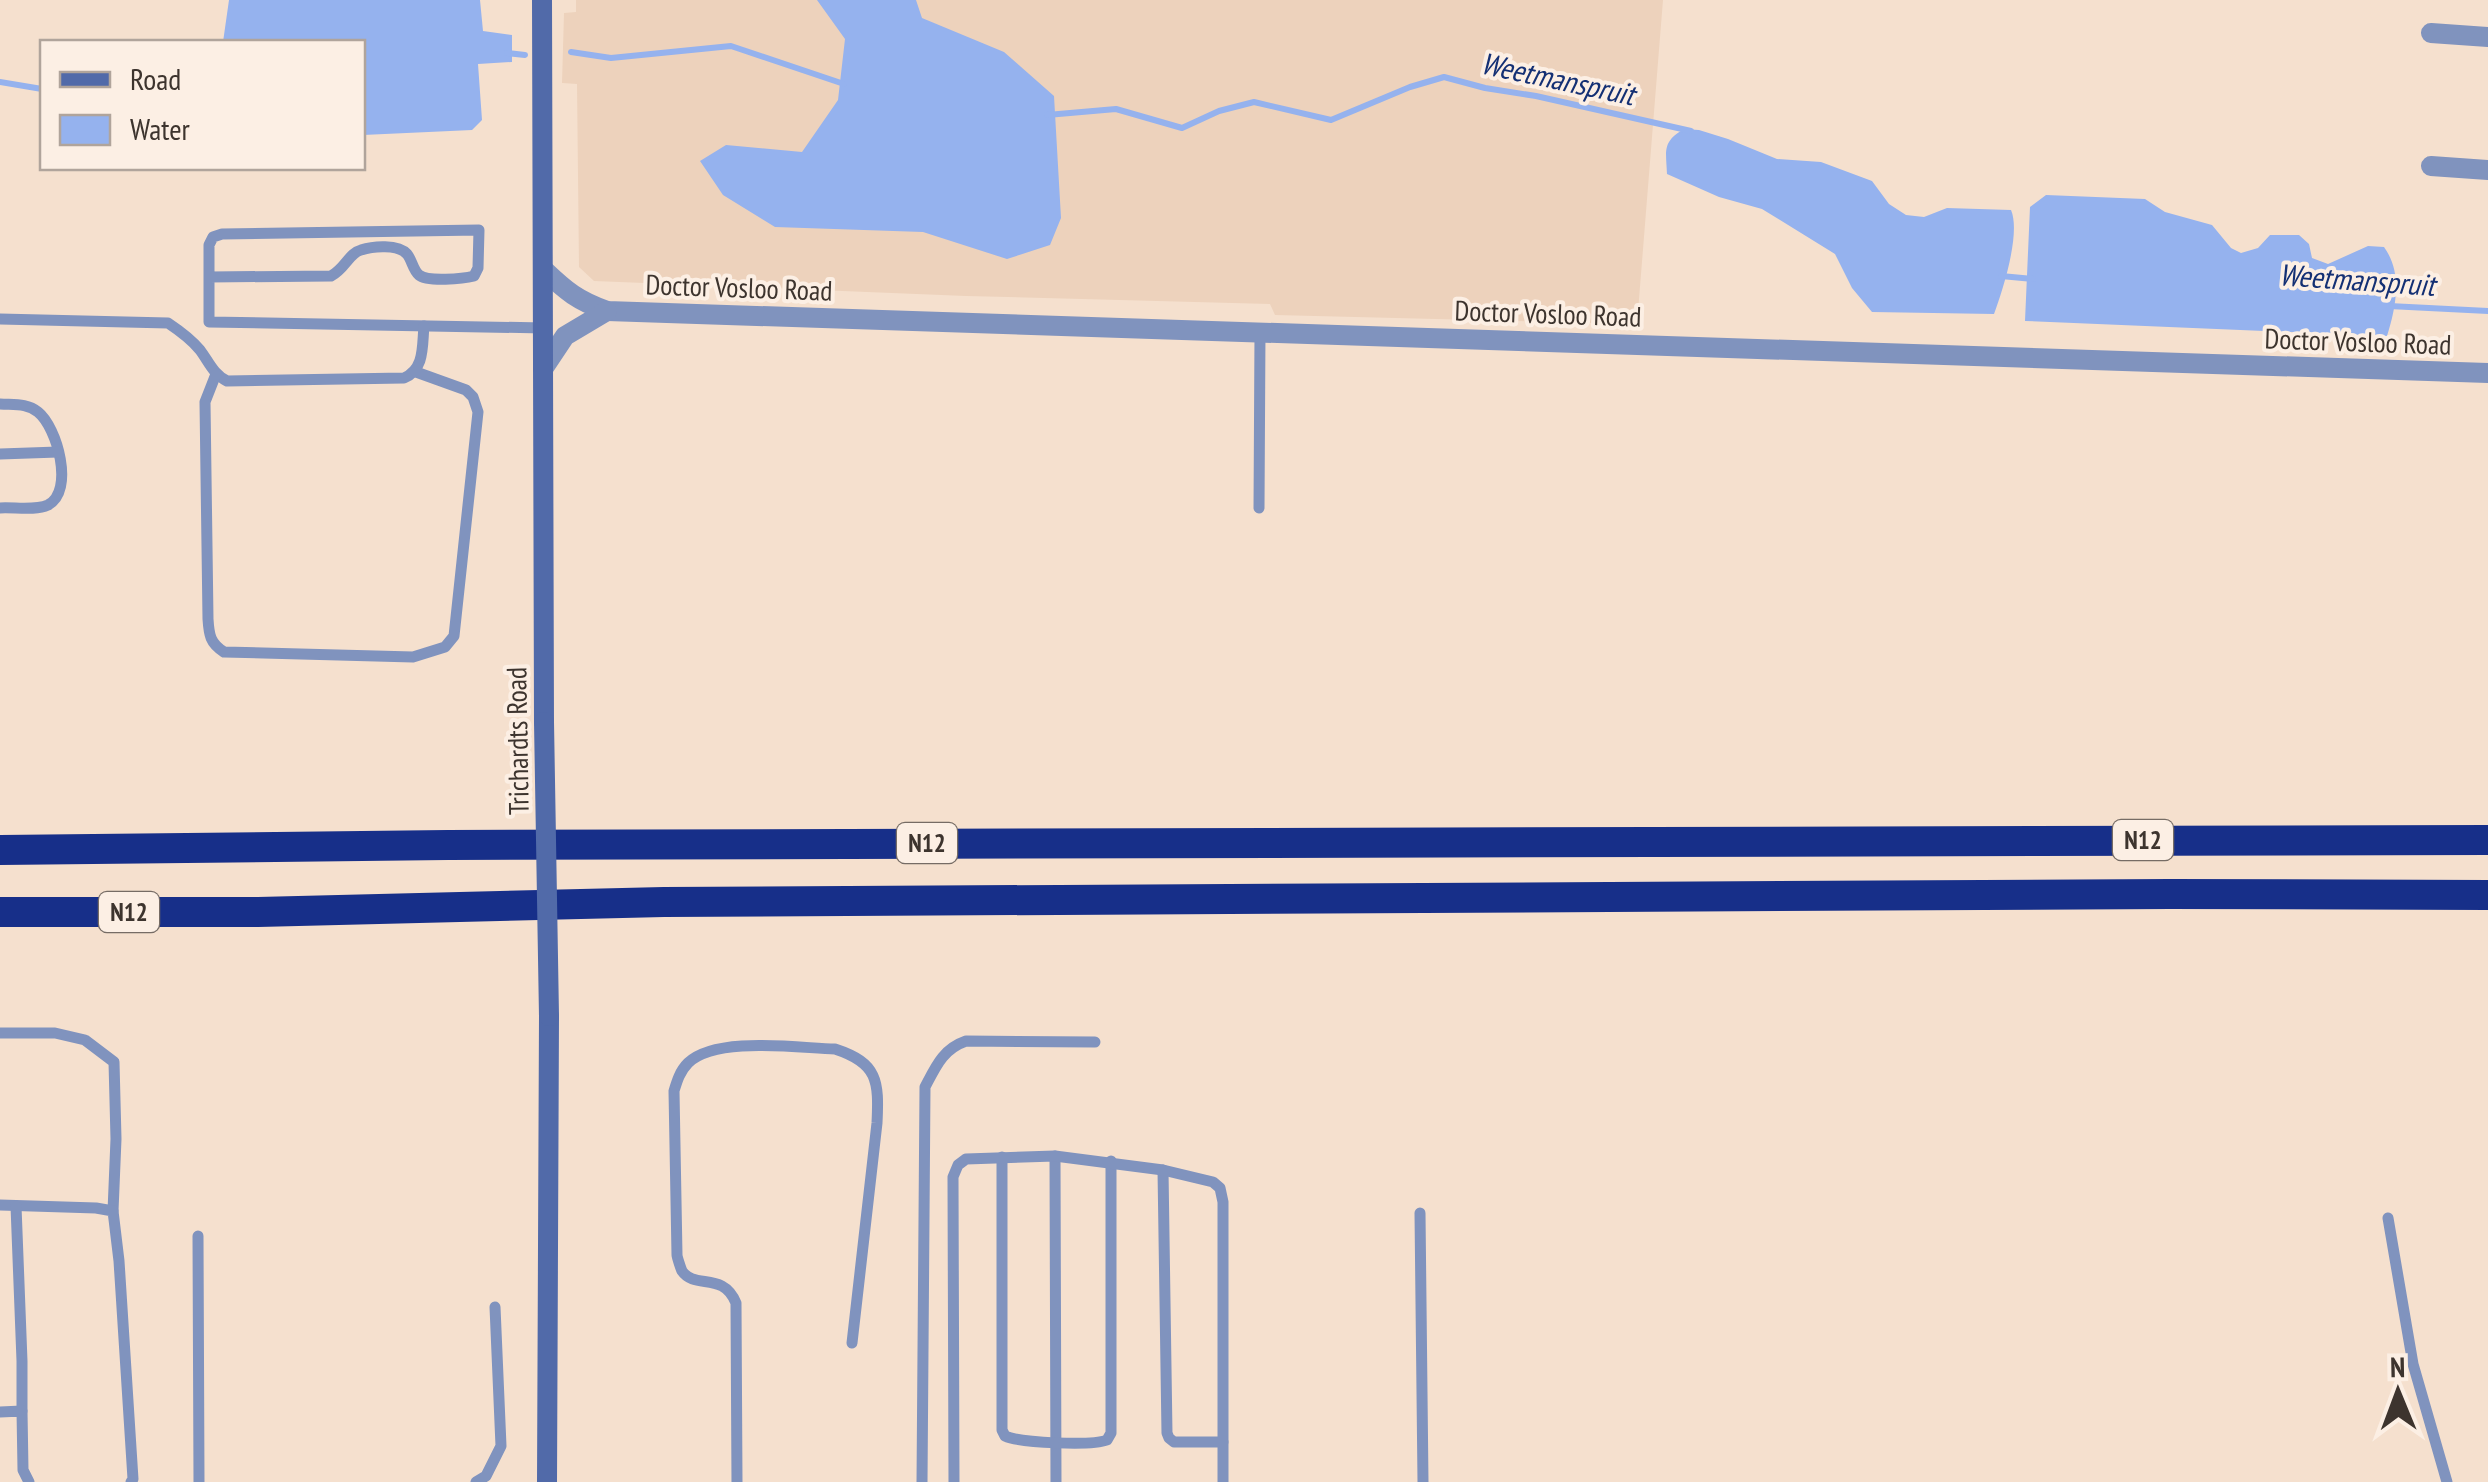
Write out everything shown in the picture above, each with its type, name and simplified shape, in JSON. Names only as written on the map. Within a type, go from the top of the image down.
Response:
[{"type":"highway","points":[[0,836],[448,845]]},
{"type":"highway","name":"N12","points":[[0,850],[448,845],[2488,840]]},
{"type":"highway","name":"N12","points":[[0,912],[258,912],[664,902],[2488,895]]},
{"type":"street","name":"Trichardts Road","points":[[542,0],[549,1016],[547,1482]]},
{"type":"street","points":[[2432,32],[2488,36]]},
{"type":"street","points":[[2431,166],[2488,170]]},
{"type":"street","name":"Doctor Vosloo Road","points":[[544,270],[582,302],[607,311],[2488,373]]},
{"type":"street","name":"Doctor Vosloo Road","points":[[543,369],[565,336],[607,311]]},
{"type":"lane","points":[[396,230],[398,248]]},
{"type":"lane","points":[[209,277],[332,276],[359,250],[398,248],[408,254],[424,278],[464,279],[474,276],[478,268],[479,230],[212,237],[208,245],[209,322],[544,328]]},
{"type":"lane","points":[[0,319],[168,323],[187,336],[216,374],[227,380],[404,378],[416,372],[424,326]]},
{"type":"lane","points":[[1258,508],[1260,332]]},
{"type":"lane","points":[[216,374],[205,402],[208,619],[214,646],[224,652],[412,657],[446,647],[454,636],[478,412],[466,390],[416,372]]},
{"type":"lane","points":[[0,404],[34,409],[49,424],[63,485],[48,504],[0,508]]},
{"type":"lane","points":[[0,454],[58,452]]},
{"type":"lane","points":[[0,1033],[54,1033],[85,1040],[114,1062],[113,1211],[131,1482]]},
{"type":"lane","points":[[922,1482],[925,1088],[950,1047],[966,1041],[1095,1042]]},
{"type":"lane","points":[[737,1482],[736,1302],[731,1291],[716,1282],[689,1277],[681,1270],[676,1255],[674,1091],[678,1077],[690,1062],[708,1052],[731,1045],[834,1049],[851,1054],[876,1078],[877,1123],[852,1343]]},
{"type":"lane","points":[[1055,1156],[1056,1482]]},
{"type":"lane","points":[[954,1482],[952,1177],[966,1159],[1055,1156],[1163,1170],[1213,1182],[1220,1188],[1223,1482]]},
{"type":"lane","points":[[1002,1158],[1002,1430],[1013,1440],[1055,1442],[1099,1443],[1107,1440],[1111,1432],[1111,1162]]},
{"type":"lane","points":[[1163,1170],[1166,1433],[1174,1442],[1223,1442]]},
{"type":"lane","points":[[0,1205],[113,1211]]},
{"type":"lane","points":[[16,1206],[22,1470],[29,1482]]},
{"type":"lane","points":[[1420,1213],[1424,1482]]},
{"type":"lane","points":[[2388,1218],[2413,1364],[2446,1482]]},
{"type":"lane","points":[[198,1236],[199,1482]]},
{"type":"lane","points":[[476,1482],[486,1476],[501,1446],[495,1307]]},
{"type":"lane","points":[[0,1412],[22,1411]]},
{"type":"shaded area","points":[[576,0],[1663,0],[1637,324],[1275,315],[1270,304],[594,281],[579,267],[577,84],[562,83],[564,13],[576,12]]},
{"type":"water","points":[[229,0],[480,0],[483,31],[512,35],[512,62],[478,64],[482,120],[472,130],[365,135],[365,40],[223,40]]},
{"type":"water","points":[[817,0],[916,0],[922,18],[1004,52],[1054,96],[1061,218],[1050,245],[1007,259],[923,232],[775,227],[723,195],[700,161],[726,145],[802,152],[838,100],[845,39]]},
{"type":"water","points":[[1684,129],[1728,139],[1777,159],[1821,162],[1872,181],[1889,204],[1906,215],[1924,217],[1947,208],[2011,210],[2012,247],[1994,314],[1872,312],[1852,288],[1835,254],[1762,209],[1719,197],[1667,174],[1667,147]]},
{"type":"water","points":[[2046,195],[2145,199],[2165,212],[2212,225],[2231,248],[2241,253],[2258,248],[2270,235],[2299,235],[2309,244],[2312,258],[2328,264],[2368,246],[2384,247],[2396,279],[2387,336],[2025,321],[2030,207]]},
{"type":"waterway","name":"Weetmanspruit","points":[[571,52],[611,58],[731,46],[844,84]]},
{"type":"waterway","points":[[507,53],[525,55]]},
{"type":"waterway","name":"Weetmanspruit","points":[[1047,115],[1116,109],[1182,128],[1219,111],[1254,102],[1331,120],[1444,77],[1691,131]]},
{"type":"waterway","points":[[0,82],[40,89]]},
{"type":"waterway","name":"Weetmanspruit","points":[[2001,276],[2033,279]]},
{"type":"waterway","name":"Weetmanspruit","points":[[2389,306],[2488,311]]}]
